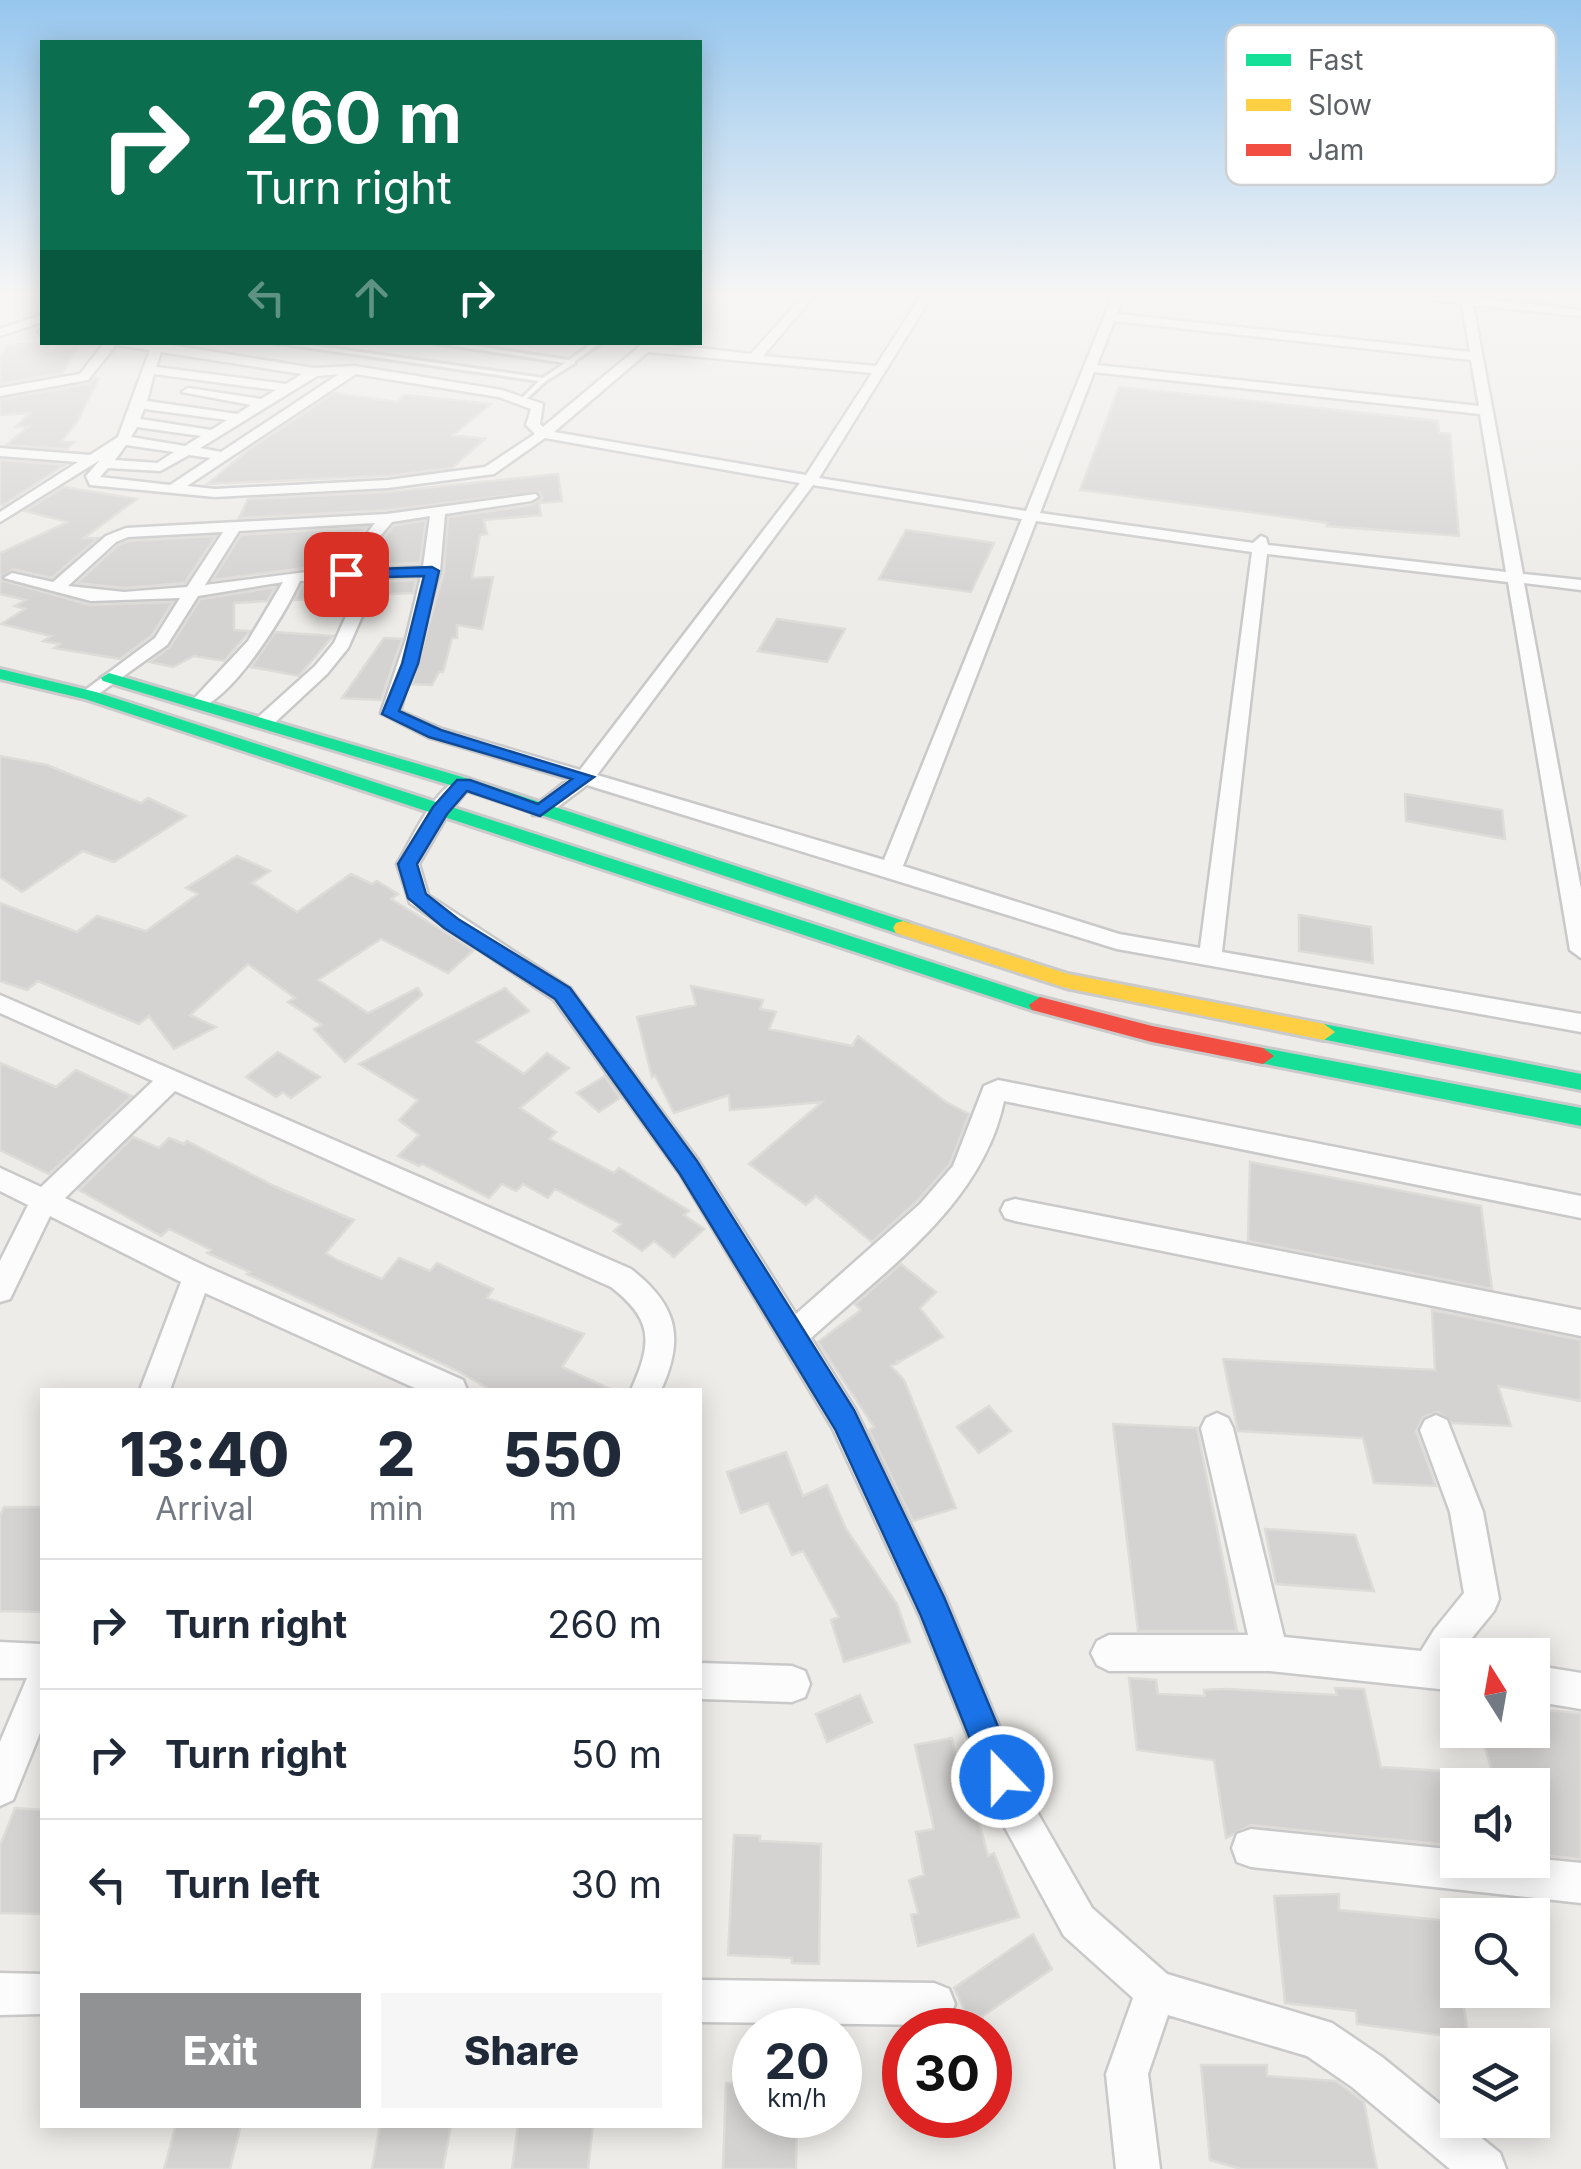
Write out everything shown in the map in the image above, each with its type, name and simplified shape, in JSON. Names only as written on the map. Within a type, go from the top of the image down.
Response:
[{"type":"main road","points":[[0,656],[114,679],[199,703],[464,784],[1066,981],[1581,1082]]},
{"type":"main road","points":[[0,674],[90,695],[1039,1005],[1152,1034],[1581,1117]]},
{"type":"street","points":[[0,518],[99,461],[122,440],[141,398]]},
{"type":"street","points":[[229,398],[263,403]]},
{"type":"street","points":[[0,452],[99,461],[147,470],[160,468],[271,398]]},
{"type":"street","points":[[170,491],[312,398]]},
{"type":"street","points":[[514,398],[538,406],[542,429]]},
{"type":"street","points":[[99,461],[93,476],[96,482],[170,491],[332,488],[465,477],[489,471],[580,398]]},
{"type":"street","points":[[540,811],[586,777],[813,476],[859,398]]},
{"type":"street","points":[[891,869],[1077,398]]},
{"type":"street","points":[[1369,398],[1488,411]]},
{"type":"street","points":[[1486,398],[1581,950]]},
{"type":"street","points":[[139,404],[238,418]]},
{"type":"street","points":[[132,422],[212,434]]},
{"type":"street","points":[[542,429],[1034,513],[1261,545],[1581,575]]},
{"type":"street","points":[[122,440],[223,456]]},
{"type":"street","points":[[55,590],[117,534],[388,518],[531,497]]},
{"type":"street","points":[[438,512],[432,571],[410,664],[390,714],[435,734],[891,869],[1117,941],[1581,1022]]},
{"type":"street","points":[[318,574],[368,540],[388,518]]},
{"type":"street","points":[[90,695],[161,641],[233,528]]},
{"type":"street","points":[[1210,957],[1261,545]]},
{"type":"street","points":[[4,578],[55,590],[124,597],[191,592],[294,576],[432,571]]},
{"type":"street","points":[[1515,571],[1581,585]]},
{"type":"street","points":[[263,723],[342,644],[373,573]]},
{"type":"street","points":[[199,703],[262,638],[278,616],[294,576]]},
{"type":"street","points":[[464,784],[439,811],[408,864],[418,898],[562,994],[689,1168],[844,1419],[933,1608],[1016,1811],[1078,1922],[1156,1991],[1316,2038],[1368,2072],[1484,2169]]},
{"type":"street","points":[[0,1003],[621,1278],[643,1293],[656,1314],[663,1356],[647,1388]]},
{"type":"street","points":[[0,1290],[44,1201],[172,1079]]},
{"type":"street","points":[[791,1337],[930,1212],[964,1172],[988,1116],[992,1093],[998,1090],[1575,1206],[1581,1232]]},
{"type":"street","points":[[0,1179],[197,1276],[448,1388]]},
{"type":"street","points":[[1015,1210],[1581,1323]]},
{"type":"street","points":[[156,1388],[197,1276]]},
{"type":"street","points":[[1217,1428],[1270,1653]]},
{"type":"street","points":[[1436,1430],[1460,1484],[1481,1575],[1482,1598],[1449,1638]]},
{"type":"street","points":[[1109,1653],[1270,1653],[1440,1671]]},
{"type":"street","points":[[0,1660],[40,1661]]},
{"type":"street","points":[[702,1681],[792,1684]]},
{"type":"street","points":[[1550,1686],[1581,1690]]},
{"type":"street","points":[[0,1787],[40,1690]]},
{"type":"street","points":[[1251,1848],[1581,1883]]},
{"type":"street","points":[[1138,2169],[1127,2074],[1156,1991]]},
{"type":"street","points":[[0,1994],[40,1994]]},
{"type":"street","points":[[702,2001],[934,2004]]},
{"type":"building","points":[[89,398],[61,442],[74,442],[67,449],[6,445],[28,427],[16,427],[30,413],[0,415],[0,400]]},
{"type":"building","points":[[326,398],[397,402],[401,398],[436,398],[491,404],[453,435],[485,439],[452,468],[388,476],[207,484],[247,451]]},
{"type":"building","points":[[1115,398],[1224,398],[1438,421],[1439,433],[1450,434],[1459,536],[1327,526],[1328,523],[1080,490]]},
{"type":"building","points":[[0,460],[64,465],[3,505]]},
{"type":"building","points":[[558,474],[562,501],[539,503],[541,515],[484,520],[487,534],[480,535],[472,578],[493,577],[482,629],[457,625],[457,638],[452,638],[443,672],[439,672],[432,685],[412,684],[444,572],[448,517],[532,505],[542,498],[539,492],[387,510],[239,518],[248,499],[388,492]]},
{"type":"building","points":[[64,487],[137,499],[84,538],[98,538],[52,578],[13,569],[1,580],[90,605],[173,602],[152,635],[120,659],[54,648],[60,644],[43,641],[51,636],[1,624],[25,609],[15,606],[26,600],[0,594],[0,553],[68,522],[25,511]]},
{"type":"building","points":[[426,520],[420,563],[348,566],[376,546],[394,526]]},
{"type":"building","points":[[367,527],[313,567],[212,580],[241,535]]},
{"type":"building","points":[[906,530],[994,543],[971,592],[879,579]]},
{"type":"building","points":[[216,536],[185,583],[124,588],[77,583],[118,545],[129,541]]},
{"type":"building","points":[[416,580],[413,593],[375,595],[382,582]]},
{"type":"building","points":[[357,582],[351,597],[295,600],[302,585]]},
{"type":"building","points":[[276,587],[267,601],[234,603],[234,630],[250,631],[224,661],[194,656],[173,667],[150,662],[170,647],[200,599]]},
{"type":"building","points":[[777,619],[845,629],[827,662],[758,651]]},
{"type":"building","points":[[275,632],[333,636],[299,676],[251,667]]},
{"type":"building","points":[[384,638],[402,639],[381,700],[342,698]]},
{"type":"building","points":[[0,756],[47,765],[141,803],[148,798],[186,816],[114,862],[83,851],[22,892],[0,877]]},
{"type":"building","points":[[1405,794],[1502,810],[1505,839],[1406,821]]},
{"type":"building","points":[[237,856],[270,871],[252,883],[297,912],[351,874],[372,884],[377,881],[398,894],[391,899],[474,950],[448,973],[381,939],[318,980],[368,1013],[418,988],[422,995],[345,1062],[314,1029],[322,1025],[288,1002],[295,998],[248,964],[190,1015],[216,1027],[174,1049],[149,1016],[139,1024],[38,981],[27,990],[0,981],[0,903],[77,932],[97,916],[146,931],[198,894],[186,888]]},
{"type":"building","points":[[1299,915],[1371,927],[1373,963],[1299,951]]},
{"type":"building","points":[[691,986],[763,1000],[760,1009],[776,1012],[769,1029],[852,1046],[858,1036],[946,1102],[969,1114],[950,1164],[872,1242],[816,1196],[806,1205],[749,1164],[822,1102],[730,1110],[729,1095],[674,1113],[655,1075],[652,1077],[637,1017],[696,1005]]},
{"type":"building","points":[[505,988],[529,1011],[476,1042],[524,1074],[547,1053],[569,1068],[520,1108],[556,1132],[549,1139],[614,1173],[619,1168],[689,1211],[684,1215],[704,1229],[674,1257],[654,1241],[642,1251],[614,1231],[621,1224],[555,1189],[548,1198],[523,1184],[516,1191],[502,1184],[489,1198],[398,1156],[419,1135],[399,1120],[418,1100],[359,1064]]},
{"type":"building","points":[[278,1052],[320,1077],[291,1098],[283,1092],[276,1097],[246,1077]]},
{"type":"building","points":[[0,1063],[56,1087],[76,1070],[132,1096],[49,1174],[0,1150]]},
{"type":"building","points":[[605,1076],[620,1098],[599,1112],[577,1093]]},
{"type":"building","points":[[133,1137],[159,1148],[169,1138],[184,1144],[187,1141],[274,1186],[354,1220],[326,1253],[337,1260],[382,1279],[399,1258],[430,1271],[437,1263],[493,1289],[487,1298],[584,1334],[562,1367],[608,1388],[488,1388],[247,1274],[250,1272],[207,1253],[211,1250],[169,1229],[161,1236],[79,1190]]},
{"type":"building","points":[[1250,1162],[1481,1206],[1492,1289],[1248,1241]]},
{"type":"building","points":[[901,1264],[936,1292],[920,1308],[943,1337],[891,1366],[904,1380],[956,1508],[913,1521],[869,1430],[874,1427],[818,1342],[861,1310],[855,1304]]},
{"type":"building","points":[[1432,1310],[1581,1340],[1581,1401],[1498,1386],[1511,1426],[1452,1423],[1438,1412],[1423,1417],[1416,1431],[1436,1486],[1374,1483],[1363,1438],[1238,1431],[1223,1359],[1435,1370]]},
{"type":"building","points":[[989,1406],[1011,1431],[979,1453],[957,1427]]},
{"type":"building","points":[[1113,1424],[1197,1428],[1237,1631],[1138,1631]]},
{"type":"building","points":[[786,1452],[803,1496],[827,1485],[846,1529],[897,1604],[910,1642],[844,1662],[831,1620],[839,1617],[803,1551],[792,1555],[768,1503],[741,1513],[727,1472]]},
{"type":"building","points":[[4,1507],[40,1507],[40,1612],[0,1611],[0,1516]]},
{"type":"building","points":[[1265,1529],[1355,1535],[1374,1591],[1276,1584]]},
{"type":"building","points":[[1129,1678],[1156,1680],[1158,1694],[1205,1696],[1204,1690],[1226,1689],[1337,1695],[1335,1688],[1364,1689],[1381,1767],[1440,1771],[1440,1844],[1251,1825],[1226,1838],[1214,1760],[1137,1750]]},
{"type":"building","points":[[860,1695],[872,1722],[827,1742],[816,1714]]},
{"type":"building","points":[[1550,1710],[1581,1713],[1581,1859],[1550,1856],[1550,1768],[1491,1768],[1485,1748],[1550,1748]]},
{"type":"building","points":[[952,1738],[957,1766],[962,1765],[988,1856],[994,1853],[1019,1917],[918,1946],[911,1915],[918,1913],[909,1880],[924,1875],[916,1832],[934,1829],[915,1745]]},
{"type":"building","points":[[15,1808],[40,1810],[40,1914],[0,1913],[0,1846]]},
{"type":"building","points":[[734,1835],[760,1836],[760,1841],[821,1844],[819,1964],[792,1963],[792,1958],[728,1955]]},
{"type":"building","points":[[1339,1894],[1339,1910],[1440,1920],[1440,2008],[1464,2008],[1467,2028],[1440,2028],[1440,2035],[1357,2024],[1356,2011],[1285,2003],[1274,1896]]},
{"type":"building","points":[[1033,1934],[1052,1969],[995,2008],[963,2008],[954,1988]]},
{"type":"building","points":[[1201,2065],[1267,2065],[1267,2076],[1336,2081],[1364,2102],[1377,2169],[1241,2169],[1210,2160]]},
{"type":"building","points":[[726,2083],[732,2083],[732,2138],[797,2138],[796,2169],[723,2169]]},
{"type":"building","points":[[175,2128],[240,2128],[230,2169],[164,2169]]},
{"type":"building","points":[[379,2128],[450,2128],[443,2169],[372,2169]]},
{"type":"building","points":[[518,2128],[593,2128],[588,2169],[512,2169]]},
{"type":"traffic: fast","points":[[0,674],[90,695],[1040,1005]]},
{"type":"traffic: fast","points":[[109,678],[463,783],[903,928]]},
{"type":"traffic: fast","points":[[1324,1032],[1581,1082]]},
{"type":"traffic: fast","points":[[1263,1056],[1581,1117]]},
{"type":"traffic: slow","points":[[903,928],[1066,981],[1324,1032]]},
{"type":"traffic: jam","points":[[1040,1005],[1152,1034],[1263,1056]]},
{"type":"route","points":[[346,574],[432,571],[410,664],[390,714],[435,734],[586,777],[540,811],[464,784],[439,811],[408,864],[410,882],[418,898],[451,923],[562,994],[689,1168],[844,1419],[933,1608],[1002,1777]]}]
